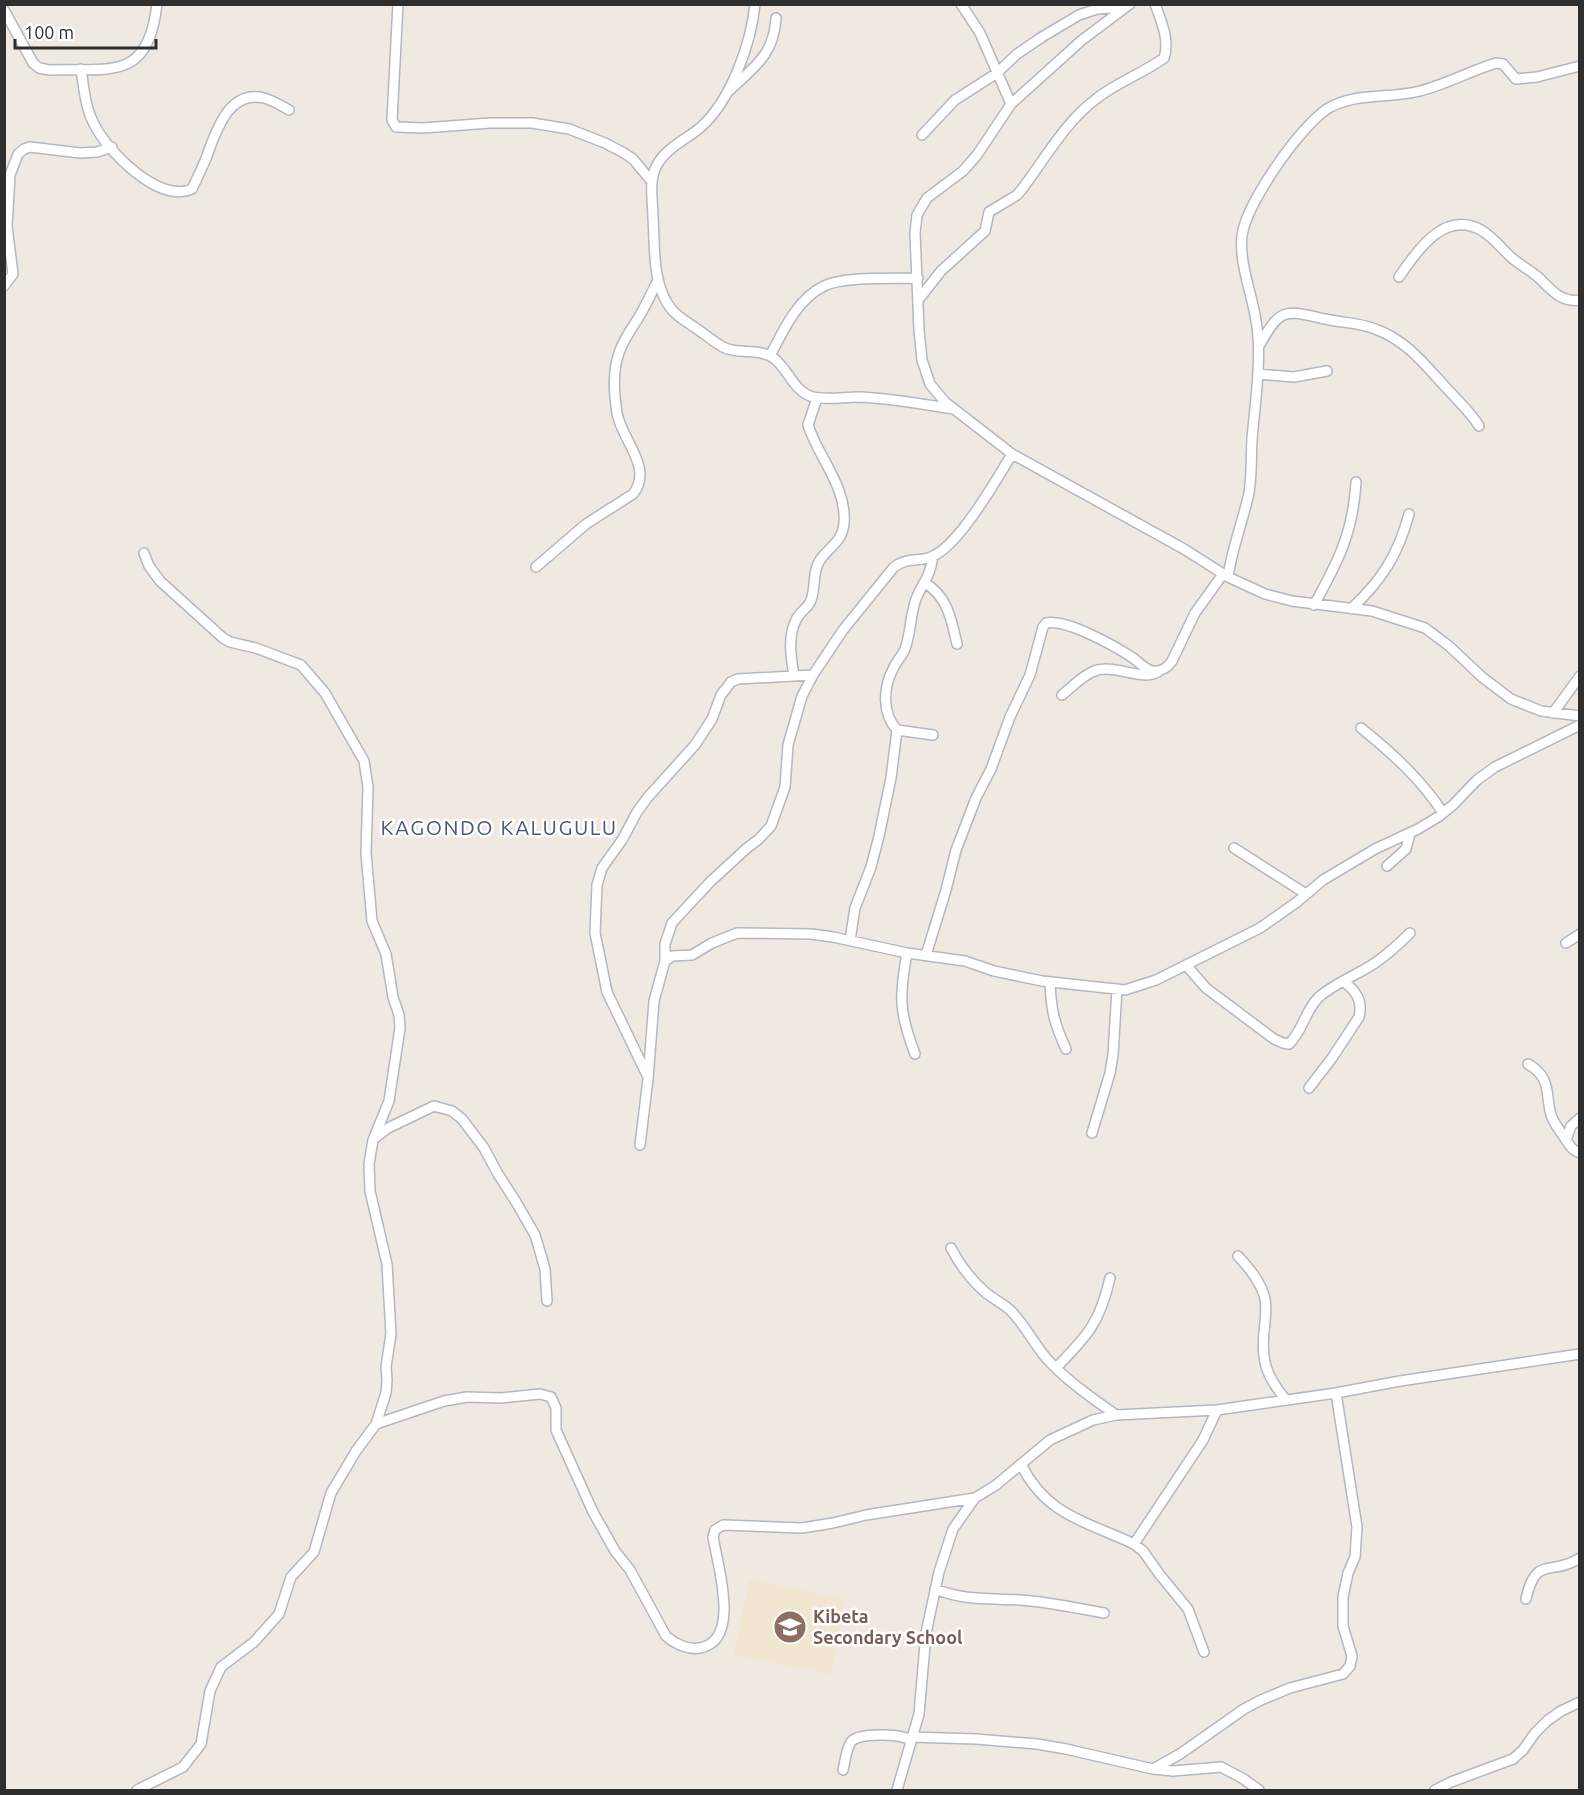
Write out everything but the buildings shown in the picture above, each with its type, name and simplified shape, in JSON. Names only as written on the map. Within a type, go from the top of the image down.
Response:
[{"type":"street","points":[[4,10],[27,54],[39,68],[81,69],[121,67],[136,59],[148,43],[157,4]]},
{"type":"street","points":[[398,4],[392,120],[396,127],[532,123],[569,129],[624,153],[633,159],[652,182]]},
{"type":"street","points":[[755,4],[753,26],[748,43],[728,92],[703,125],[661,159],[655,169],[652,182],[658,280],[661,290],[673,310],[717,343],[734,351],[770,356],[779,363],[795,386],[806,394],[817,398],[860,397],[953,409]]},
{"type":"street","points":[[961,4],[980,33],[1011,104]]},
{"type":"street","points":[[919,299],[941,271],[985,231],[989,212],[1017,195],[1080,113],[1094,99],[1119,82],[1153,66],[1164,58],[1166,44],[1155,4]]},
{"type":"street","points":[[922,135],[955,100],[997,73],[1017,54],[1042,37],[1095,7],[1128,5]]},
{"type":"street","points":[[1128,5],[1082,40],[1011,104],[970,163],[927,198],[917,215],[915,233],[919,330],[922,360],[930,384],[953,409],[1012,454],[1184,549],[1225,575],[1265,594],[1314,605],[1372,611],[1425,628],[1511,699],[1541,711],[1580,716]]},
{"type":"street","points":[[728,92],[769,51],[776,18]]},
{"type":"street","points":[[1062,695],[1083,678],[1098,670],[1115,669],[1147,675],[1167,667],[1195,613],[1225,575],[1249,491],[1258,374],[1256,321],[1242,254],[1242,235],[1257,198],[1308,125],[1326,110],[1342,102],[1420,91],[1453,81],[1496,63],[1503,64],[1516,79],[1537,77],[1580,66]]},
{"type":"street","points":[[81,69],[86,100],[94,124],[123,161],[142,178],[172,191],[185,192],[192,189],[226,112],[237,103],[246,99],[263,98],[290,110]]},
{"type":"street","points":[[4,286],[13,274],[7,226],[10,175],[18,154],[30,147],[80,153],[97,152],[112,147]]},
{"type":"street","points":[[1399,277],[1414,256],[1434,235],[1453,224],[1463,225],[1483,231],[1559,297],[1568,301],[1580,300]]},
{"type":"street","points":[[770,356],[794,313],[825,286],[867,280],[918,278]]},
{"type":"street","points":[[536,567],[586,524],[633,494],[638,488],[640,472],[638,461],[618,416],[615,368],[619,352],[658,280]]},
{"type":"street","points":[[1258,348],[1274,320],[1287,313],[1377,329],[1413,351],[1469,410],[1479,426]]},
{"type":"street","points":[[1258,374],[1294,377],[1327,371]]},
{"type":"street","points":[[794,676],[790,648],[797,618],[811,601],[815,570],[819,560],[839,540],[845,522],[844,508],[836,484],[808,425],[817,398]]},
{"type":"street","points":[[640,1145],[654,1001],[665,961],[665,944],[672,923],[710,882],[771,826],[785,787],[788,745],[802,696],[843,630],[894,567],[902,561],[933,556],[942,551],[985,498],[1012,454]]},
{"type":"street","points":[[1314,605],[1346,543],[1354,510],[1356,482]]},
{"type":"street","points":[[1351,609],[1371,590],[1390,562],[1404,534],[1409,514]]},
{"type":"street","points":[[137,1791],[183,1767],[201,1744],[210,1691],[221,1667],[254,1642],[279,1614],[291,1577],[314,1552],[331,1493],[356,1451],[376,1424],[387,1394],[386,1367],[391,1334],[385,1250],[370,1191],[369,1164],[373,1140],[389,1101],[400,1028],[386,954],[372,921],[366,853],[368,787],[364,761],[325,693],[301,665],[255,648],[230,642],[210,629],[160,581],[149,566],[144,553]]},
{"type":"street","points":[[850,940],[855,908],[871,867],[891,778],[897,730],[887,716],[885,697],[887,682],[906,645],[916,599],[929,578],[933,556]]},
{"type":"street","points":[[925,583],[943,598],[957,644]]},
{"type":"street","points":[[926,955],[956,850],[1010,717],[1030,675],[1046,623],[1062,624],[1084,633],[1131,657],[1150,670],[1160,670]]},
{"type":"street","points":[[648,1079],[618,1018],[602,973],[595,933],[597,885],[603,868],[648,797],[702,737],[721,695],[731,682],[738,679],[813,675]]},
{"type":"street","points":[[1553,713],[1580,676]]},
{"type":"street","points":[[665,961],[672,956],[692,956],[712,943],[737,933],[810,934],[965,962],[994,971],[1050,982],[1125,990],[1156,980],[1260,928],[1323,880],[1443,813],[1477,780],[1495,767],[1580,725]]},
{"type":"street","points":[[1361,728],[1407,767],[1443,813]]},
{"type":"street","points":[[897,730],[933,735]]},
{"type":"street","points":[[1388,866],[1406,849],[1410,833]]},
{"type":"street","points":[[1234,848],[1306,894]]},
{"type":"street","points":[[1185,965],[1206,988],[1274,1039],[1289,1044],[1295,1038],[1317,999],[1328,990],[1374,964],[1410,933]]},
{"type":"street","points":[[1566,943],[1580,934]]},
{"type":"street","points":[[907,953],[900,998],[907,1032],[915,1054]]},
{"type":"street","points":[[1309,1088],[1359,1017],[1359,998],[1354,989],[1343,981]]},
{"type":"street","points":[[1050,982],[1055,1025],[1066,1049]]},
{"type":"street","points":[[1092,1133],[1110,1073],[1117,989]]},
{"type":"street","points":[[1528,1064],[1537,1069],[1542,1077],[1549,1091],[1552,1116],[1572,1149],[1580,1153]]},
{"type":"street","points":[[373,1140],[388,1128],[434,1106],[452,1111],[462,1119],[484,1148],[535,1235],[545,1269],[547,1301]]},
{"type":"street","points":[[1566,1140],[1571,1126],[1580,1118]]},
{"type":"street","points":[[951,1248],[972,1280],[1010,1311],[1056,1368],[1077,1387],[1116,1415]]},
{"type":"street","points":[[1238,1256],[1259,1283],[1265,1300],[1263,1347],[1266,1369],[1273,1384],[1286,1400]]},
{"type":"street","points":[[1056,1368],[1092,1327],[1101,1312],[1110,1278]]},
{"type":"street","points":[[897,1791],[921,1702],[926,1633],[949,1538],[961,1516],[975,1498],[1022,1466],[1050,1440],[1093,1420],[1116,1415],[1216,1410],[1580,1354]]},
{"type":"street","points":[[1153,1769],[1180,1754],[1244,1709],[1261,1700],[1290,1688],[1343,1674],[1350,1666],[1352,1656],[1343,1626],[1343,1597],[1348,1573],[1355,1557],[1357,1527],[1336,1393]]},
{"type":"street","points":[[376,1424],[444,1401],[467,1397],[501,1398],[540,1394],[551,1397],[556,1408],[556,1430],[593,1512],[615,1551],[630,1570],[666,1636],[674,1643],[689,1648],[701,1648],[710,1644],[716,1639],[723,1625],[723,1594],[713,1537],[718,1527],[735,1524],[802,1528],[866,1515],[975,1498]]},
{"type":"street","points":[[1134,1544],[1192,1459],[1216,1410]]},
{"type":"street","points":[[1022,1466],[1037,1490],[1058,1509],[1070,1517],[1134,1544],[1143,1551],[1188,1609],[1203,1652]]},
{"type":"street","points":[[1526,1599],[1529,1583],[1541,1569],[1573,1562],[1580,1558]]},
{"type":"street","points":[[935,1589],[968,1599],[1037,1602],[1104,1613]]},
{"type":"street","points":[[1435,1791],[1451,1782],[1513,1759],[1547,1721],[1560,1711],[1580,1701]]},
{"type":"street","points":[[843,1770],[849,1745],[855,1739],[868,1736],[896,1736],[911,1739],[976,1739],[1037,1744],[1153,1769],[1173,1771],[1221,1767],[1242,1778],[1259,1791]]},
{"type":"shaded area","name":"Kibeta Secondary School","points":[[749,1580],[845,1599],[831,1674],[734,1655]]},
{"type":"place","name":"Kibeta Secondary School","points":[[790,1627]]},
{"type":"district","name":"KAGONDO KALUGULU","points":[[499,828]]}]
